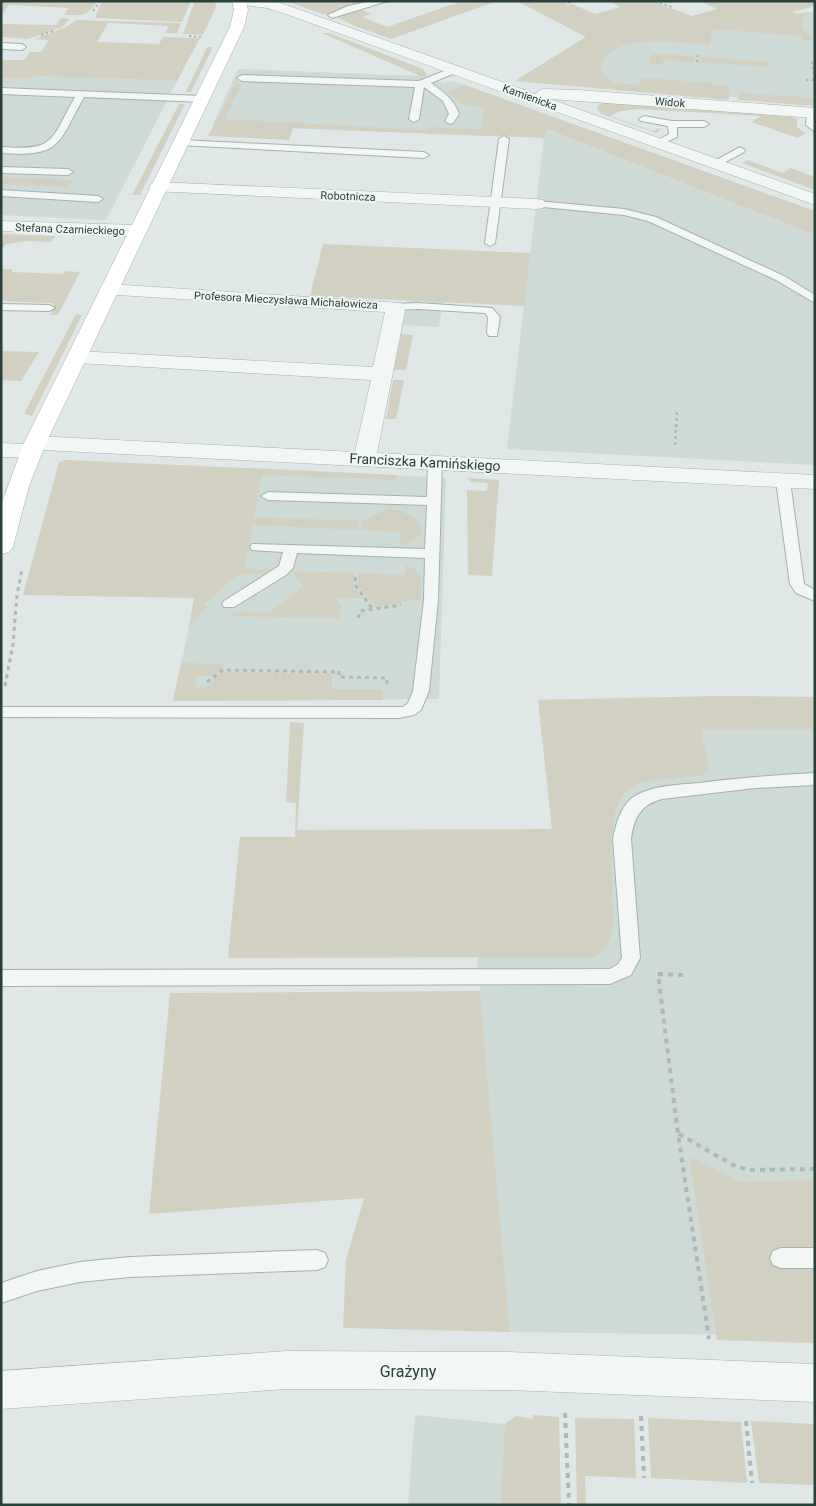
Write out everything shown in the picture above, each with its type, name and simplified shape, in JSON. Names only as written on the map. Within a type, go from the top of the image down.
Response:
[{"type":"street","points":[[1,548],[18,486],[34,447],[237,26],[240,10],[239,1]]},
{"type":"street","name":"Kamienicka","points":[[244,1],[269,4],[292,11],[815,200]]},
{"type":"street","name":"Widok","points":[[526,95],[579,94],[814,118]]},
{"type":"street","name":"Robotnicza","points":[[158,187],[537,204]]},
{"type":"street","name":"Stefana Czarnieckiego","points":[[1,226],[138,231]]},
{"type":"street","name":"Profesora Mieczysława Michałowicza","points":[[109,290],[394,308],[395,311],[365,459]]},
{"type":"street","points":[[77,357],[382,374]]},
{"type":"street","name":"Franciszka Kamińskiego","points":[[1,450],[34,447],[365,459],[815,482]]},
{"type":"street","name":"Grażyny","points":[[1,1390],[287,1370],[508,1371],[815,1383]]},
{"type":"lane","points":[[332,15],[351,8],[384,1]]},
{"type":"lane","points":[[1,46],[22,47]]},
{"type":"lane","points":[[242,78],[422,84],[458,70]]},
{"type":"lane","points":[[414,119],[422,84]]},
{"type":"lane","points":[[422,84],[452,105],[454,114],[450,121]]},
{"type":"lane","points":[[1,91],[202,99]]},
{"type":"lane","points":[[1,150],[35,151],[46,149],[52,144],[81,94]]},
{"type":"lane","points":[[644,119],[672,124],[704,124]]},
{"type":"lane","points":[[658,143],[674,135],[672,124]]},
{"type":"lane","points":[[490,243],[504,139]]},
{"type":"lane","points":[[182,143],[424,155]]},
{"type":"lane","points":[[714,164],[740,150]]},
{"type":"lane","points":[[1,170],[68,172]]},
{"type":"lane","points":[[1,193],[98,199]]},
{"type":"lane","points":[[537,204],[624,212],[652,218],[780,278],[815,300]]},
{"type":"lane","points":[[394,308],[418,306],[488,310],[494,317],[493,333]]},
{"type":"lane","points":[[1,307],[49,308]]},
{"type":"lane","points":[[1,712],[399,713],[408,711],[415,706],[421,691],[432,600],[435,462]]},
{"type":"lane","points":[[784,481],[797,584],[801,590],[815,596]]},
{"type":"lane","points":[[268,496],[435,502]]},
{"type":"lane","points":[[256,547],[433,554]]},
{"type":"lane","points":[[229,604],[286,568],[291,548]]},
{"type":"lane","points":[[1,978],[605,978],[619,974],[628,966],[631,958],[622,839],[624,822],[630,811],[638,803],[649,796],[662,793],[755,782],[815,779]]},
{"type":"lane","points":[[781,1258],[815,1258]]},
{"type":"lane","points":[[1,1293],[80,1272],[130,1267],[318,1260]]},
{"type":"path","points":[[93,11],[100,1]]},
{"type":"path","points":[[563,1],[571,3]]},
{"type":"path","points":[[655,1],[672,7]]},
{"type":"path","points":[[189,36],[202,37]]},
{"type":"path","points":[[697,62],[698,54]]},
{"type":"path","points":[[812,62],[815,86]]},
{"type":"path","points":[[806,80],[814,80]]},
{"type":"path","points":[[676,427],[677,411]]},
{"type":"path","points":[[5,687],[13,644],[17,595],[23,566]]},
{"type":"path","points":[[358,618],[360,611],[370,610]]},
{"type":"path","points":[[206,682],[223,670],[339,672]]},
{"type":"path","points":[[683,975],[658,974],[678,1134],[714,1379]]},
{"type":"path","points":[[678,1134],[733,1165],[748,1170],[815,1169]]},
{"type":"path","points":[[569,1505],[565,1410],[574,1410]]},
{"type":"path","points":[[644,1478],[640,1412],[650,1412]]},
{"type":"path","points":[[752,1483],[745,1416],[755,1416]]},
{"type":"shaded area","points":[[1,1],[97,1],[90,10],[83,14],[64,15],[68,8],[9,5],[1,15]]},
{"type":"shaded area","points":[[102,1],[191,1],[182,22],[95,18]]},
{"type":"shaded area","points":[[195,1],[215,1],[216,7],[203,35],[183,34]]},
{"type":"shaded area","points":[[286,1],[366,1],[325,15]]},
{"type":"shaded area","points":[[462,1],[497,1],[391,39],[355,26],[335,16],[360,9],[371,14],[363,17],[387,27]]},
{"type":"shaded area","points":[[517,1],[561,1],[595,14],[620,7],[609,1],[652,1],[692,16],[717,9],[700,1],[815,1],[815,6],[792,12],[797,14],[811,12],[803,17],[802,28],[814,40],[802,40],[802,36],[712,29],[710,45],[667,42],[634,43],[620,47],[608,54],[601,64],[602,74],[616,83],[640,85],[641,80],[645,78],[712,83],[712,85],[729,86],[729,100],[515,81],[586,37]]},
{"type":"shaded area","points":[[815,13],[815,104],[518,79],[586,37]]},
{"type":"shaded area","points":[[61,18],[70,19],[62,27],[28,39],[1,37],[1,24],[56,25]]},
{"type":"shaded area","points":[[76,20],[181,23],[177,33],[165,33],[169,26],[108,23],[97,42],[159,44],[163,37],[200,38],[177,81],[34,76],[32,79],[1,78],[1,60],[24,60],[30,52],[41,52],[49,40],[35,39],[68,26]]},
{"type":"shaded area","points":[[322,33],[329,33],[423,69],[427,75],[425,77],[420,76]]},
{"type":"shaded area","points":[[207,47],[213,47],[191,92],[186,92]]},
{"type":"shaded area","points":[[655,54],[695,56],[695,62],[663,60],[662,65],[651,64],[647,60]]},
{"type":"shaded area","points":[[702,57],[769,62],[769,67],[701,62]]},
{"type":"shaded area","points":[[238,69],[420,76],[443,83],[451,81],[499,97],[488,136],[213,125]]},
{"type":"shaded area","points":[[34,76],[177,81],[106,220],[1,215],[1,78],[31,79]]},
{"type":"shaded area","points":[[235,84],[241,84],[225,119],[426,130],[427,127],[480,129],[485,107],[465,105],[446,92],[465,85],[815,211],[815,235],[546,129],[544,138],[293,128],[289,140],[208,136]]},
{"type":"shaded area","points":[[738,93],[815,98],[815,106],[738,100]]},
{"type":"shaded area","points":[[603,103],[792,117],[797,118],[797,127],[805,133],[798,138],[752,122],[761,116],[639,109],[620,111],[610,116],[653,131],[659,128],[659,131],[656,133],[602,114],[598,111],[597,106]]},
{"type":"shaded area","points":[[179,104],[185,104],[140,195],[132,195]]},
{"type":"shaded area","points":[[545,129],[815,235],[815,465],[507,449]]},
{"type":"shaded area","points":[[748,160],[782,173],[791,168],[815,177],[815,190],[742,163]]},
{"type":"shaded area","points":[[1,177],[73,180],[69,187],[1,184]]},
{"type":"shaded area","points":[[5,234],[55,236],[51,242],[28,241],[6,244],[1,250],[1,236]]},
{"type":"shaded area","points":[[323,244],[530,253],[525,306],[310,296]]},
{"type":"shaded area","points":[[1,269],[12,269],[12,272],[63,274],[64,271],[80,272],[58,315],[51,315],[54,304],[51,303],[1,301]]},
{"type":"shaded area","points":[[407,301],[443,302],[439,327],[403,325]]},
{"type":"shaded area","points":[[76,314],[82,315],[32,416],[25,414],[26,410]]},
{"type":"shaded area","points":[[401,334],[413,335],[406,370],[394,370]]},
{"type":"shaded area","points":[[1,347],[4,347],[2,351],[39,352],[21,381],[1,380]]},
{"type":"shaded area","points":[[393,380],[404,380],[396,419],[386,419]]},
{"type":"shaded area","points":[[66,460],[398,475],[395,480],[262,475],[254,517],[359,521],[358,530],[253,525],[244,568],[271,570],[265,574],[237,575],[203,605],[207,607],[189,627],[194,598],[23,595],[59,462]]},
{"type":"shaded area","points":[[254,468],[446,478],[439,699],[173,701],[194,604]]},
{"type":"shaded area","points":[[467,478],[499,480],[492,576],[468,575],[467,490],[487,491],[488,483],[471,482]]},
{"type":"shaded area","points":[[390,508],[417,520],[422,529],[419,536],[410,542],[399,545],[401,532],[361,530],[362,521]]},
{"type":"shaded area","points":[[406,565],[414,569],[421,577],[421,599],[376,607],[359,586],[358,573],[405,575]]},
{"type":"shaded area","points":[[294,571],[353,573],[353,587],[362,598],[336,598],[341,606],[339,618],[231,616],[234,611],[269,612],[303,587]]},
{"type":"shaded area","points":[[181,663],[223,664],[222,668],[212,676],[197,676],[195,687],[212,686],[214,678],[224,672],[332,674],[332,689],[383,689],[383,700],[173,701]]},
{"type":"shaded area","points":[[724,696],[815,697],[815,1336],[510,1332],[477,957],[566,956],[538,700]]},
{"type":"shaded area","points":[[724,696],[815,697],[815,729],[701,730],[709,769],[703,775],[639,782],[623,795],[615,812],[611,839],[613,929],[607,945],[602,952],[594,957],[228,958],[240,837],[295,837],[296,803],[286,802],[290,722],[304,723],[297,830],[552,829],[538,700]]},
{"type":"shaded area","points":[[480,991],[510,1332],[343,1328],[346,1260],[364,1198],[149,1214],[170,993]]},
{"type":"shaded area","points":[[689,1156],[741,1182],[815,1180],[815,1343],[717,1340]]},
{"type":"shaded area","points":[[415,1415],[505,1424],[500,1505],[408,1505]]},
{"type":"shaded area","points":[[533,1415],[559,1417],[561,1505],[500,1505],[505,1424],[516,1416],[533,1419]]},
{"type":"shaded area","points":[[575,1418],[634,1419],[636,1478],[585,1476],[586,1505],[577,1505]]},
{"type":"shaded area","points":[[648,1418],[741,1422],[747,1483],[651,1478]]},
{"type":"shaded area","points":[[751,1421],[815,1424],[815,1485],[759,1483]]}]
